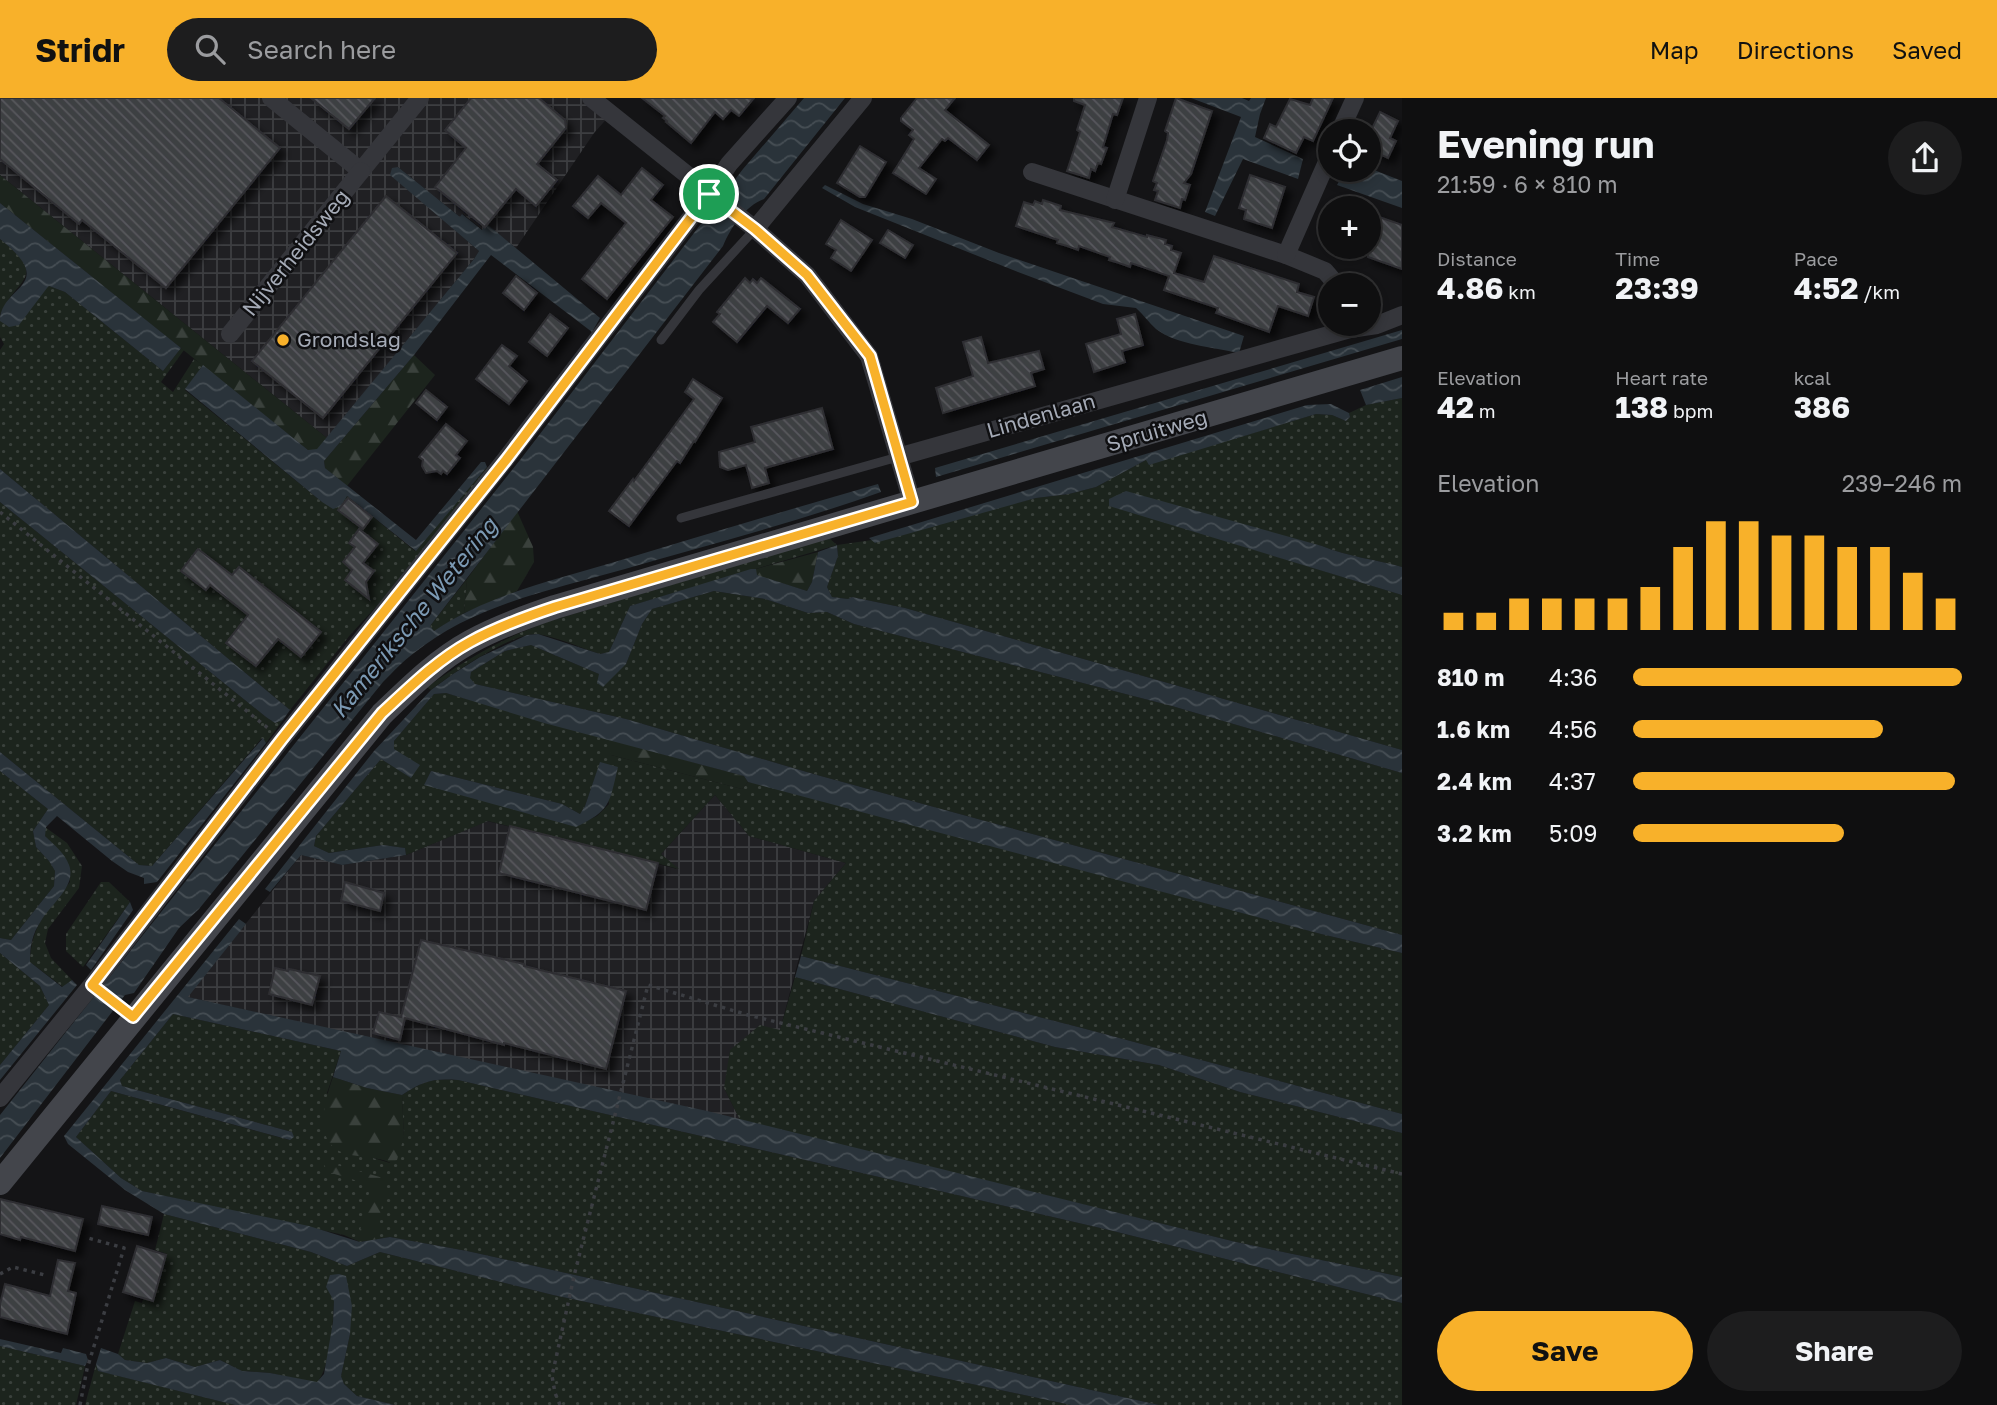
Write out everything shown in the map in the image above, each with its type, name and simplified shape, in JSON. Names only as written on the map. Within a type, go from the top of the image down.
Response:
[{"type":"main road","name":"Spruitweg","points":[[0,1183],[130,1015],[382,713],[417,680],[467,643],[510,622],[555,607],[1402,358]]},
{"type":"street","name":"Nijverheidsweg","points":[[271,98],[361,171]]},
{"type":"street","name":"Nijverheidsweg","points":[[230,334],[420,98]]},
{"type":"street","points":[[591,98],[807,275],[870,356],[912,502]]},
{"type":"street","points":[[0,1098],[94,986],[282,739],[714,198],[729,164],[788,98]]},
{"type":"street","points":[[749,225],[863,98]]},
{"type":"street","points":[[1115,200],[1148,98]]},
{"type":"street","points":[[1345,119],[1355,98]]},
{"type":"street","points":[[1032,172],[1286,255],[1327,273]]},
{"type":"street","points":[[1286,255],[1318,182]]},
{"type":"street","name":"Lindenlaan","points":[[1381,324],[1402,316]]},
{"type":"street","name":"Lindenlaan","points":[[898,457],[1318,335]]},
{"type":"lane","points":[[661,340],[749,225]]},
{"type":"lane","name":"Lindenlaan","points":[[681,518],[898,457]]},
{"type":"lane","points":[[94,986],[130,1015]]},
{"type":"path","points":[[0,512],[282,739]]},
{"type":"path","points":[[560,1405],[552,1376],[575,1272],[648,985],[748,1015],[1402,1174]]},
{"type":"path","points":[[80,1405],[124,1248],[88,1238]]},
{"type":"path","points":[[0,1274],[13,1266],[45,1275]]},
{"type":"shaded area","points":[[0,98],[591,98],[611,114],[594,133],[516,248],[487,225],[483,230],[463,214],[460,217],[398,167],[398,181],[479,251],[327,438],[0,175]]},
{"type":"shaded area","points":[[715,795],[749,836],[846,863],[814,901],[780,1030],[724,1088],[740,1120],[187,997],[301,855],[342,865],[406,855],[487,821],[677,869],[661,854]]},
{"type":"green space","points":[[0,175],[327,438],[317,450],[308,450],[0,203]]},
{"type":"green space","points":[[0,239],[15,252],[26,271],[25,278],[0,315]]},
{"type":"green space","points":[[49,286],[65,292],[163,371],[181,348],[184,350],[161,382],[173,392],[194,359],[203,365],[185,390],[322,502],[347,496],[415,551],[487,467],[492,470],[416,563],[350,635],[290,710],[0,469],[0,350],[4,344],[0,337],[0,320]]},
{"type":"green space","points":[[414,355],[435,375],[347,486],[325,468],[324,461]]},
{"type":"green space","points":[[1402,398],[1402,567],[1322,546],[1109,499],[1109,505],[1402,595],[1402,750],[905,608],[852,597],[832,597],[827,587],[838,556],[837,545],[872,540],[1036,498],[1096,487],[1146,460],[1233,439],[1316,414],[1332,415],[1346,421],[1350,417],[1349,413],[1366,405]]},
{"type":"green space","points":[[0,502],[266,717],[275,723],[283,720],[266,743],[262,738],[152,866],[139,865],[0,752]]},
{"type":"green space","points":[[517,511],[533,547],[534,562],[517,591],[464,613],[467,579]]},
{"type":"green space","points":[[829,538],[837,545],[630,606],[609,652],[600,654],[552,637],[526,635],[482,656],[431,690],[427,687],[486,650],[550,621]]},
{"type":"green space","points":[[818,552],[812,582],[807,591],[756,575],[756,569]]},
{"type":"green space","points":[[467,579],[464,613],[434,631],[430,626]]},
{"type":"green space","points":[[714,591],[765,599],[808,613],[827,612],[854,624],[1172,706],[1402,773],[1402,935],[817,775],[626,719],[475,684],[469,678],[471,672],[505,651],[531,645],[599,674],[626,664],[642,624],[652,609]]},
{"type":"green space","points":[[446,693],[611,740],[611,755],[742,789],[748,782],[769,786],[1321,934],[1402,953],[1402,1114],[801,956],[814,901],[846,863],[749,836],[715,795],[661,854],[679,869],[488,821],[406,855],[405,848],[383,845],[329,853],[314,846],[316,836],[381,759],[411,777],[394,749],[394,741],[434,694]],"holes":[[[600,763],[609,804],[597,816],[576,826],[425,784],[431,771],[562,804],[580,814]]]},
{"type":"green space","points":[[611,740],[744,776],[748,782],[742,789],[611,755]]},
{"type":"green space","points":[[0,771],[48,809],[33,831],[36,847],[55,871],[54,886],[11,940],[0,938]]},
{"type":"green space","points":[[45,827],[67,843],[82,866],[79,888],[48,929],[45,943],[51,958],[72,980],[63,987],[30,962],[37,928],[70,882],[62,854],[45,836]]},
{"type":"green space","points":[[101,882],[109,882],[130,902],[83,967],[66,951],[66,934]]},
{"type":"green space","points":[[0,953],[40,986],[49,1005],[0,1065]]},
{"type":"green space","points":[[795,977],[1055,1047],[1159,1065],[1240,1092],[1402,1133],[1402,1277],[1236,1242],[740,1120],[724,1088],[730,1050],[760,1025],[780,1030]]},
{"type":"green space","points":[[173,1014],[341,1051],[327,1093],[367,1156],[390,1163],[404,1137],[402,1095],[428,1082],[458,1080],[1109,1230],[1402,1303],[1402,1405],[1159,1405],[467,1251],[390,1237],[360,1242],[344,1235],[142,1191],[121,1178],[76,1137],[111,1091],[289,1140],[292,1132],[122,1086],[120,1080]]},
{"type":"green space","points":[[333,1077],[402,1095],[404,1137],[397,1160],[391,1163],[347,1154],[336,1149],[329,1141],[323,1122]]},
{"type":"green space","points":[[322,1161],[387,1179],[375,1242],[358,1238],[371,1185],[328,1172]]},
{"type":"green space","points":[[164,1214],[311,1252],[347,1266],[380,1252],[553,1295],[1071,1405],[395,1405],[357,1396],[344,1384],[341,1376],[350,1334],[334,1301],[328,1355],[317,1383],[270,1373],[242,1371],[220,1360],[195,1367],[166,1358],[147,1363],[125,1360],[118,1354],[135,1301],[153,1301],[167,1254],[155,1250]]},
{"type":"green space","points":[[0,1346],[85,1366],[76,1405],[0,1405]]},
{"type":"green space","points":[[96,1364],[99,1371],[235,1405],[85,1405]]},
{"type":"water","name":"Kameriksche Wetering","points":[[804,98],[845,98],[764,199],[739,218],[723,246],[430,626],[434,631],[477,607],[547,582],[878,484],[881,492],[786,523],[542,592],[488,610],[462,622],[414,653],[383,682],[199,909],[179,928],[134,993],[125,995],[0,1158],[0,1115],[520,460],[743,169]]},
{"type":"water","points":[[1191,98],[1242,98],[1249,101],[1251,98],[1266,98],[1255,137],[1303,159],[1298,179],[1243,159],[1215,216],[1205,212],[1241,117]]},
{"type":"water","points":[[398,167],[460,217],[462,214],[482,230],[487,224],[600,318],[592,332],[491,255],[414,355],[324,461],[325,468],[416,540],[481,462],[485,462],[487,467],[416,551],[347,496],[341,506],[333,509],[322,502],[185,389],[203,365],[308,450],[317,449],[479,251],[390,175],[392,168]]},
{"type":"water","points":[[1381,173],[1402,181],[1402,208],[1381,201],[1381,196],[1368,196],[1337,185],[1339,182],[1381,182]]},
{"type":"water","points":[[825,185],[863,204],[1244,336],[1239,353],[1174,339],[1156,329],[1136,308],[1103,304],[1013,270],[855,207],[822,188]]},
{"type":"water","points":[[0,203],[181,348],[163,371],[65,292],[49,286],[19,325],[9,327],[0,321],[2,309],[26,277],[25,267],[17,255],[0,239]]},
{"type":"water","points":[[1402,330],[1402,339],[936,477],[935,468]]},
{"type":"water","points":[[1402,377],[1402,398],[1366,405],[1360,390]]},
{"type":"water","points":[[1331,404],[1349,413],[1350,417],[1346,421],[1332,415],[1316,414],[1149,465],[1146,460],[1096,487],[1036,498],[875,543],[869,538],[1307,405]]},
{"type":"water","points":[[0,469],[290,710],[283,720],[275,723],[266,717],[0,502]]},
{"type":"water","points":[[1126,491],[1342,553],[1402,567],[1402,595],[1109,506],[1109,499]]},
{"type":"water","points":[[837,545],[838,556],[827,587],[832,597],[852,597],[905,608],[1402,750],[1402,773],[1172,706],[854,624],[827,612],[808,613],[765,599],[714,591],[652,609],[642,624],[626,664],[603,687],[597,683],[599,674],[531,645],[505,651],[471,672],[470,678],[475,684],[626,719],[817,775],[1402,935],[1402,953],[1321,934],[748,782],[744,776],[544,723],[446,693],[434,694],[394,741],[394,749],[420,765],[411,778],[381,759],[316,836],[314,846],[329,853],[383,845],[405,848],[406,855],[342,865],[301,855],[270,892],[265,889],[374,751],[431,690],[480,657],[527,635],[538,634],[600,654],[609,652],[630,606],[751,569],[756,569],[757,575],[807,591],[812,582],[818,552]]},
{"type":"water","points":[[263,738],[266,743],[157,882],[144,884],[144,878],[128,872],[112,861],[57,816],[46,827],[45,836],[65,857],[71,873],[62,894],[35,931],[30,962],[62,987],[72,980],[77,985],[0,1080],[0,1065],[49,1005],[40,986],[0,953],[0,938],[11,940],[54,886],[55,871],[36,847],[33,831],[48,809],[0,771],[0,752],[139,865],[152,866]]},
{"type":"water","points":[[600,762],[618,767],[610,798],[596,816],[576,827],[424,785],[431,771],[562,804],[580,814]]},
{"type":"water","points":[[130,902],[133,910],[91,970],[86,965]]},
{"type":"water","points":[[239,919],[246,924],[188,997],[707,1111],[1236,1242],[1402,1277],[1402,1303],[1109,1230],[458,1080],[428,1081],[402,1095],[367,1088],[333,1077],[341,1051],[173,1014],[120,1080],[122,1086],[292,1132],[294,1137],[290,1140],[111,1091],[76,1137],[121,1178],[142,1191],[309,1226],[360,1242],[390,1237],[467,1251],[1159,1405],[1071,1405],[553,1295],[380,1252],[347,1266],[311,1252],[164,1214],[125,1190],[68,1144],[64,1136]]},
{"type":"water","points":[[801,956],[1402,1114],[1402,1133],[1240,1092],[1159,1065],[1055,1047],[795,977]]},
{"type":"water","points":[[330,1275],[346,1276],[352,1306],[350,1334],[341,1376],[344,1384],[357,1396],[395,1405],[235,1405],[98,1371],[96,1364],[101,1348],[118,1354],[125,1360],[147,1363],[166,1358],[195,1367],[220,1360],[242,1371],[317,1382],[324,1374],[333,1322],[334,1301],[326,1287]]},
{"type":"water","points":[[0,1339],[61,1353],[63,1348],[86,1354],[88,1360],[85,1366],[0,1346]]},
{"type":"building","points":[[0,98],[219,98],[280,148],[166,288],[82,220],[79,224],[0,159]]},
{"type":"building","points":[[311,98],[375,98],[349,129]]},
{"type":"building","points":[[471,98],[539,98],[565,120],[566,128],[537,164],[557,180],[536,206],[516,189],[485,227],[435,187],[466,148],[445,130]]},
{"type":"building","points":[[642,98],[754,98],[739,116],[731,110],[723,119],[715,112],[691,143],[666,122],[663,118],[665,116]]},
{"type":"building","points":[[917,98],[955,98],[945,110],[989,145],[977,160],[948,138],[945,141],[942,139],[919,168],[936,179],[926,194],[893,173],[914,139],[909,135],[913,130],[901,121],[901,118]]},
{"type":"building","points":[[1074,98],[1123,98],[1117,115],[1113,114],[1103,147],[1107,148],[1101,164],[1098,163],[1095,171],[1091,169],[1089,178],[1067,171],[1080,132],[1077,130],[1085,105],[1074,101]]},
{"type":"building","points":[[1176,98],[1212,111],[1191,174],[1184,183],[1190,185],[1180,208],[1155,200],[1158,191],[1154,190],[1157,183],[1153,181],[1167,140],[1168,133],[1165,131]]},
{"type":"building","points":[[1313,98],[1333,98],[1323,119],[1318,119],[1318,130],[1313,141],[1304,137],[1296,153],[1264,138],[1270,124],[1276,127],[1290,99],[1310,105]]},
{"type":"building","points":[[1380,112],[1398,121],[1390,138],[1396,141],[1388,158],[1381,155],[1381,119],[1377,119]]},
{"type":"building","points":[[860,146],[886,162],[865,197],[860,197],[837,183]]},
{"type":"building","points":[[642,168],[663,185],[651,200],[673,217],[607,299],[582,279],[626,223],[601,203],[588,218],[573,206],[598,176],[621,195]]},
{"type":"building","points":[[1250,175],[1285,187],[1272,228],[1244,219],[1246,210],[1239,208]]},
{"type":"building","points":[[386,196],[457,253],[323,418],[252,361]]},
{"type":"building","points":[[1043,200],[1061,206],[1060,210],[1114,223],[1112,227],[1166,240],[1165,244],[1172,246],[1171,250],[1181,253],[1174,273],[1204,282],[1214,256],[1299,284],[1297,292],[1314,297],[1308,316],[1278,306],[1269,332],[1216,313],[1218,308],[1164,290],[1169,276],[1131,263],[1130,267],[1109,260],[1110,257],[1079,246],[1078,250],[1057,243],[1058,240],[1016,226],[1024,202],[1033,205],[1035,201],[1042,204]]},
{"type":"building","points":[[1381,218],[1402,225],[1402,269],[1374,259],[1381,259]]},
{"type":"building","points":[[841,220],[872,240],[851,271],[831,258],[836,250],[826,244]]},
{"type":"building","points":[[888,230],[913,245],[905,258],[880,243]]},
{"type":"building","points":[[516,276],[537,293],[524,310],[503,293]]},
{"type":"building","points":[[745,278],[750,283],[753,279],[757,283],[761,278],[800,309],[788,323],[767,306],[737,342],[713,322],[720,314],[717,312]]},
{"type":"building","points":[[550,314],[568,328],[547,356],[529,342]]},
{"type":"building","points":[[1135,314],[1143,345],[1122,351],[1125,362],[1094,372],[1086,344],[1121,334],[1117,319]]},
{"type":"building","points":[[981,337],[988,363],[1039,351],[1044,369],[1031,373],[1035,386],[943,413],[936,388],[973,376],[963,342]]},
{"type":"building","points":[[502,345],[517,356],[509,366],[527,381],[509,404],[476,379]]},
{"type":"building","points":[[693,379],[722,398],[680,463],[677,461],[629,526],[609,511],[694,399],[685,392]]},
{"type":"building","points":[[426,390],[447,407],[437,420],[416,403]]},
{"type":"building","points":[[822,408],[833,449],[765,468],[769,483],[752,488],[746,465],[728,470],[720,467],[719,452],[755,442],[751,427]]},
{"type":"building","points":[[446,424],[467,441],[456,455],[460,458],[447,474],[443,471],[441,474],[437,471],[426,473],[422,466],[423,460],[419,457]]},
{"type":"building","points":[[348,498],[372,517],[363,529],[338,510]]},
{"type":"building","points":[[359,529],[378,544],[363,563],[374,571],[366,582],[369,599],[345,580],[352,570],[343,562],[355,547],[349,543]]},
{"type":"building","points":[[198,549],[232,575],[239,567],[321,632],[301,657],[278,639],[256,666],[226,643],[248,615],[210,585],[206,590],[181,571]]},
{"type":"building","points":[[510,826],[658,863],[646,910],[499,873]]},
{"type":"building","points":[[345,882],[384,893],[380,911],[341,901]]},
{"type":"building","points":[[421,940],[626,991],[606,1069],[405,1018],[400,1040],[373,1033],[379,1012],[401,1017]]},
{"type":"building","points":[[275,968],[320,976],[312,1005],[269,994]]},
{"type":"building","points":[[0,1199],[83,1219],[75,1251],[0,1234]]},
{"type":"building","points":[[102,1206],[152,1217],[148,1235],[98,1224]]},
{"type":"building","points":[[137,1246],[166,1255],[153,1301],[123,1292]]},
{"type":"building","points":[[58,1260],[75,1263],[68,1291],[76,1293],[67,1334],[0,1317],[5,1284],[50,1296]]},
{"type":"place","name":"Grondslag","points":[[283,340]]},
{"type":"route","points":[[709,194],[755,229],[807,275],[870,356],[912,502],[555,607],[510,622],[467,643],[417,680],[382,713],[133,1017],[92,985],[282,739],[506,460],[709,194]]}]
